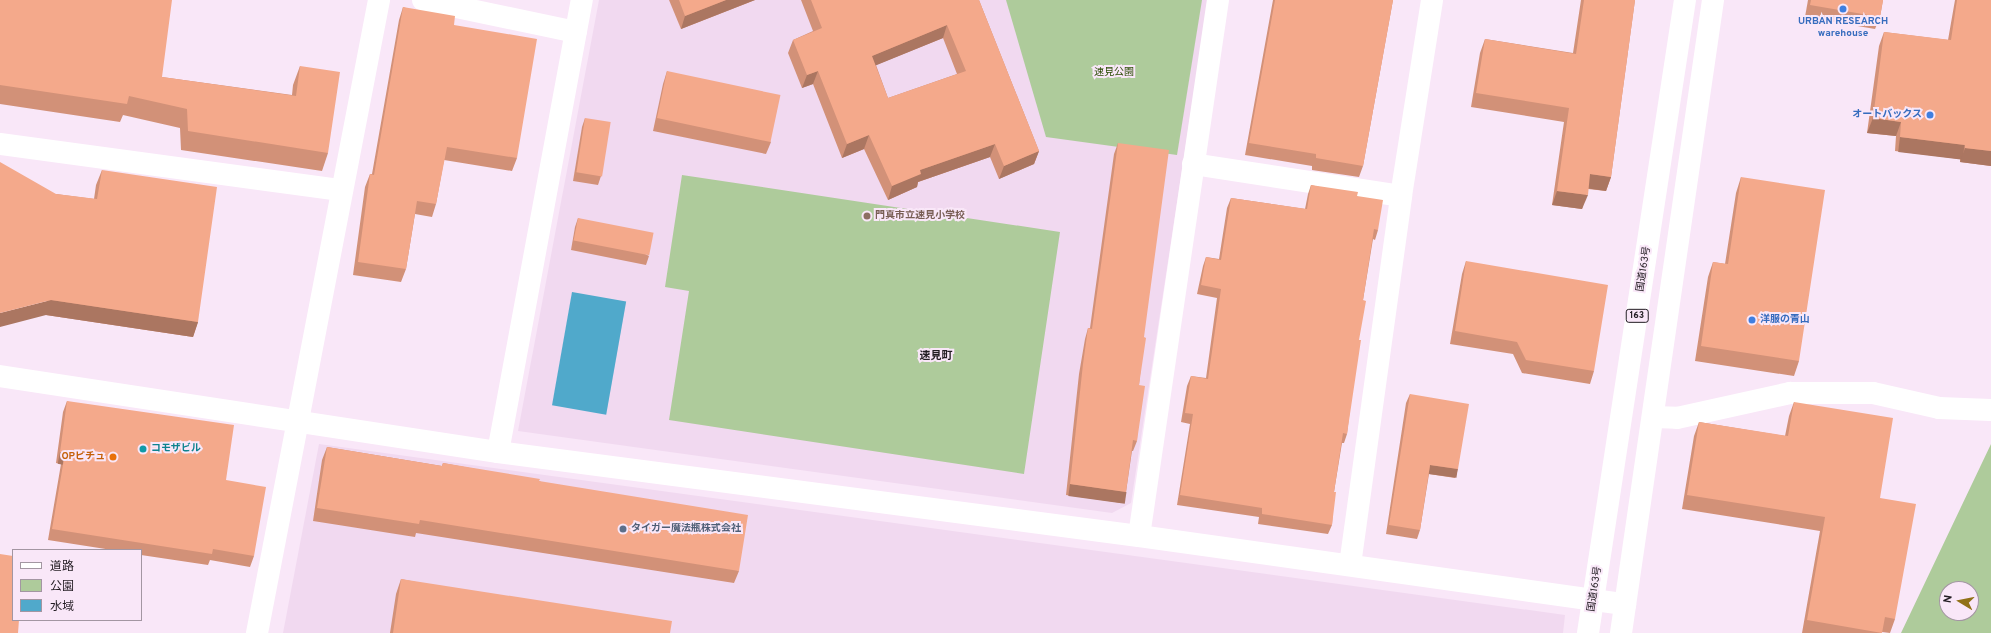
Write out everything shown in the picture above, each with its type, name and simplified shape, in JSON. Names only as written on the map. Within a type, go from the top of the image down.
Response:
[{"type":"main road","points":[[257,633],[341,190],[379,0]]},
{"type":"main road","points":[[424,0],[576,32]]},
{"type":"main road","points":[[498,452],[582,0]]},
{"type":"main road","points":[[1139,536],[1218,0]]},
{"type":"main road","points":[[1350,565],[1401,196],[1432,0]]},
{"type":"main road","name":"国道163号","points":[[1588,633],[1685,0]]},
{"type":"main road","points":[[1621,633],[1713,0]]},
{"type":"main road","points":[[0,144],[341,190]]},
{"type":"main road","points":[[1193,164],[1401,196]]},
{"type":"main road","points":[[0,376],[298,423],[498,452],[1139,536],[1625,604]]},
{"type":"main road","points":[[1653,417],[1677,418],[1790,393],[1873,393],[1940,408],[1991,410]]},
{"type":"shaded area","name":"門真市立速見小学校","points":[[599,0],[1208,0],[1131,503],[1112,513],[518,431]]},
{"type":"shaded area","name":"タイガー魔法瓶株式会社","points":[[319,444],[1565,615],[1563,633],[283,633]]},
{"type":"green space","name":"速見公園","points":[[1006,0],[1202,0],[1177,155],[1046,137]]},
{"type":"green space","points":[[682,175],[1060,232],[1024,474],[669,420],[689,291],[665,287]]},
{"type":"green space","points":[[1991,444],[1991,633],[1901,633]]},
{"type":"water","points":[[572,292],[626,302],[606,415],[552,405]]},
{"type":"building","points":[[0,0],[172,0],[162,77],[296,96],[300,66],[340,72],[328,153],[188,131],[187,109],[129,96],[127,104],[0,85]]},
{"type":"building","points":[[679,0],[726,0],[685,16]]},
{"type":"building","points":[[811,0],[979,0],[1039,151],[1004,166],[995,144],[920,170],[921,174],[892,186],[869,135],[847,144],[818,71],[807,75],[793,40],[822,28]],"holes":[[[947,25],[966,71],[888,98],[872,56]]]},
{"type":"building","points":[[1275,0],[1393,0],[1363,166],[1316,158],[1316,154],[1249,143]]},
{"type":"building","points":[[1584,0],[1635,0],[1611,177],[1590,174],[1588,195],[1557,191],[1569,108],[1476,93],[1485,39],[1576,54]]},
{"type":"building","points":[[1811,0],[1883,0],[1880,17],[1810,5]]},
{"type":"building","name":"オートバックス","points":[[1957,0],[1991,0],[1991,151],[1965,148],[1965,145],[1900,137],[1901,122],[1873,118],[1884,32],[1951,40]]},
{"type":"building","points":[[403,7],[455,16],[454,25],[537,39],[517,158],[447,147],[436,204],[417,201],[406,269],[358,262],[370,174],[374,175]]},
{"type":"building","points":[[667,71],[780,95],[770,142],[657,118]]},
{"type":"building","points":[[585,118],[611,122],[602,176],[576,172]]},
{"type":"building","points":[[1118,143],[1169,150],[1139,385],[1145,386],[1137,441],[1133,440],[1126,492],[1070,484],[1088,328],[1092,329]]},
{"type":"building","points":[[0,162],[56,194],[97,199],[102,170],[217,187],[198,322],[51,300],[0,313]]},
{"type":"building","name":"洋服の青山","points":[[1741,177],[1825,190],[1799,361],[1701,346],[1713,262],[1728,264]]},
{"type":"building","points":[[1311,185],[1358,192],[1357,196],[1383,200],[1378,230],[1374,229],[1363,300],[1366,301],[1359,340],[1361,340],[1347,434],[1343,433],[1334,492],[1336,492],[1332,525],[1262,514],[1262,508],[1180,495],[1193,414],[1185,413],[1191,376],[1208,379],[1221,289],[1201,285],[1206,257],[1221,260],[1231,198],[1307,209]]},
{"type":"building","points":[[578,218],[654,233],[649,255],[574,241]]},
{"type":"building","points":[[1466,261],[1608,285],[1594,371],[1526,360],[1517,342],[1455,331]]},
{"type":"building","points":[[1410,394],[1469,404],[1458,469],[1430,465],[1420,530],[1389,525]]},
{"type":"building","points":[[67,401],[234,425],[226,480],[266,487],[254,556],[213,549],[212,554],[52,529],[65,453],[60,452]]},
{"type":"building","points":[[1794,402],[1893,418],[1880,498],[1916,504],[1895,619],[1885,617],[1882,633],[1807,620],[1825,517],[1687,495],[1699,422],[1788,436]]},
{"type":"building","points":[[327,447],[442,466],[443,463],[540,479],[539,481],[748,515],[739,571],[420,520],[419,524],[317,508]]},
{"type":"building","points":[[0,554],[12,556],[12,621],[19,621],[18,633],[0,633]]},
{"type":"building","points":[[401,579],[672,621],[670,633],[393,633]]},
{"type":"place","name":"URBAN RESEARCH warehouse","points":[[1843,9]]},
{"type":"place","name":"オートバックス","points":[[1930,115]]},
{"type":"place","name":"門真市立速見小学校","points":[[867,216]]},
{"type":"place","name":"洋服の青山","points":[[1752,320]]},
{"type":"place","name":"コモザビル","points":[[143,449]]},
{"type":"place","name":"OPピチュ","points":[[113,457]]},
{"type":"place","name":"タイガー魔法瓶株式会社","points":[[623,529]]},
{"type":"district","name":"速見町","points":[[936,356]]}]
